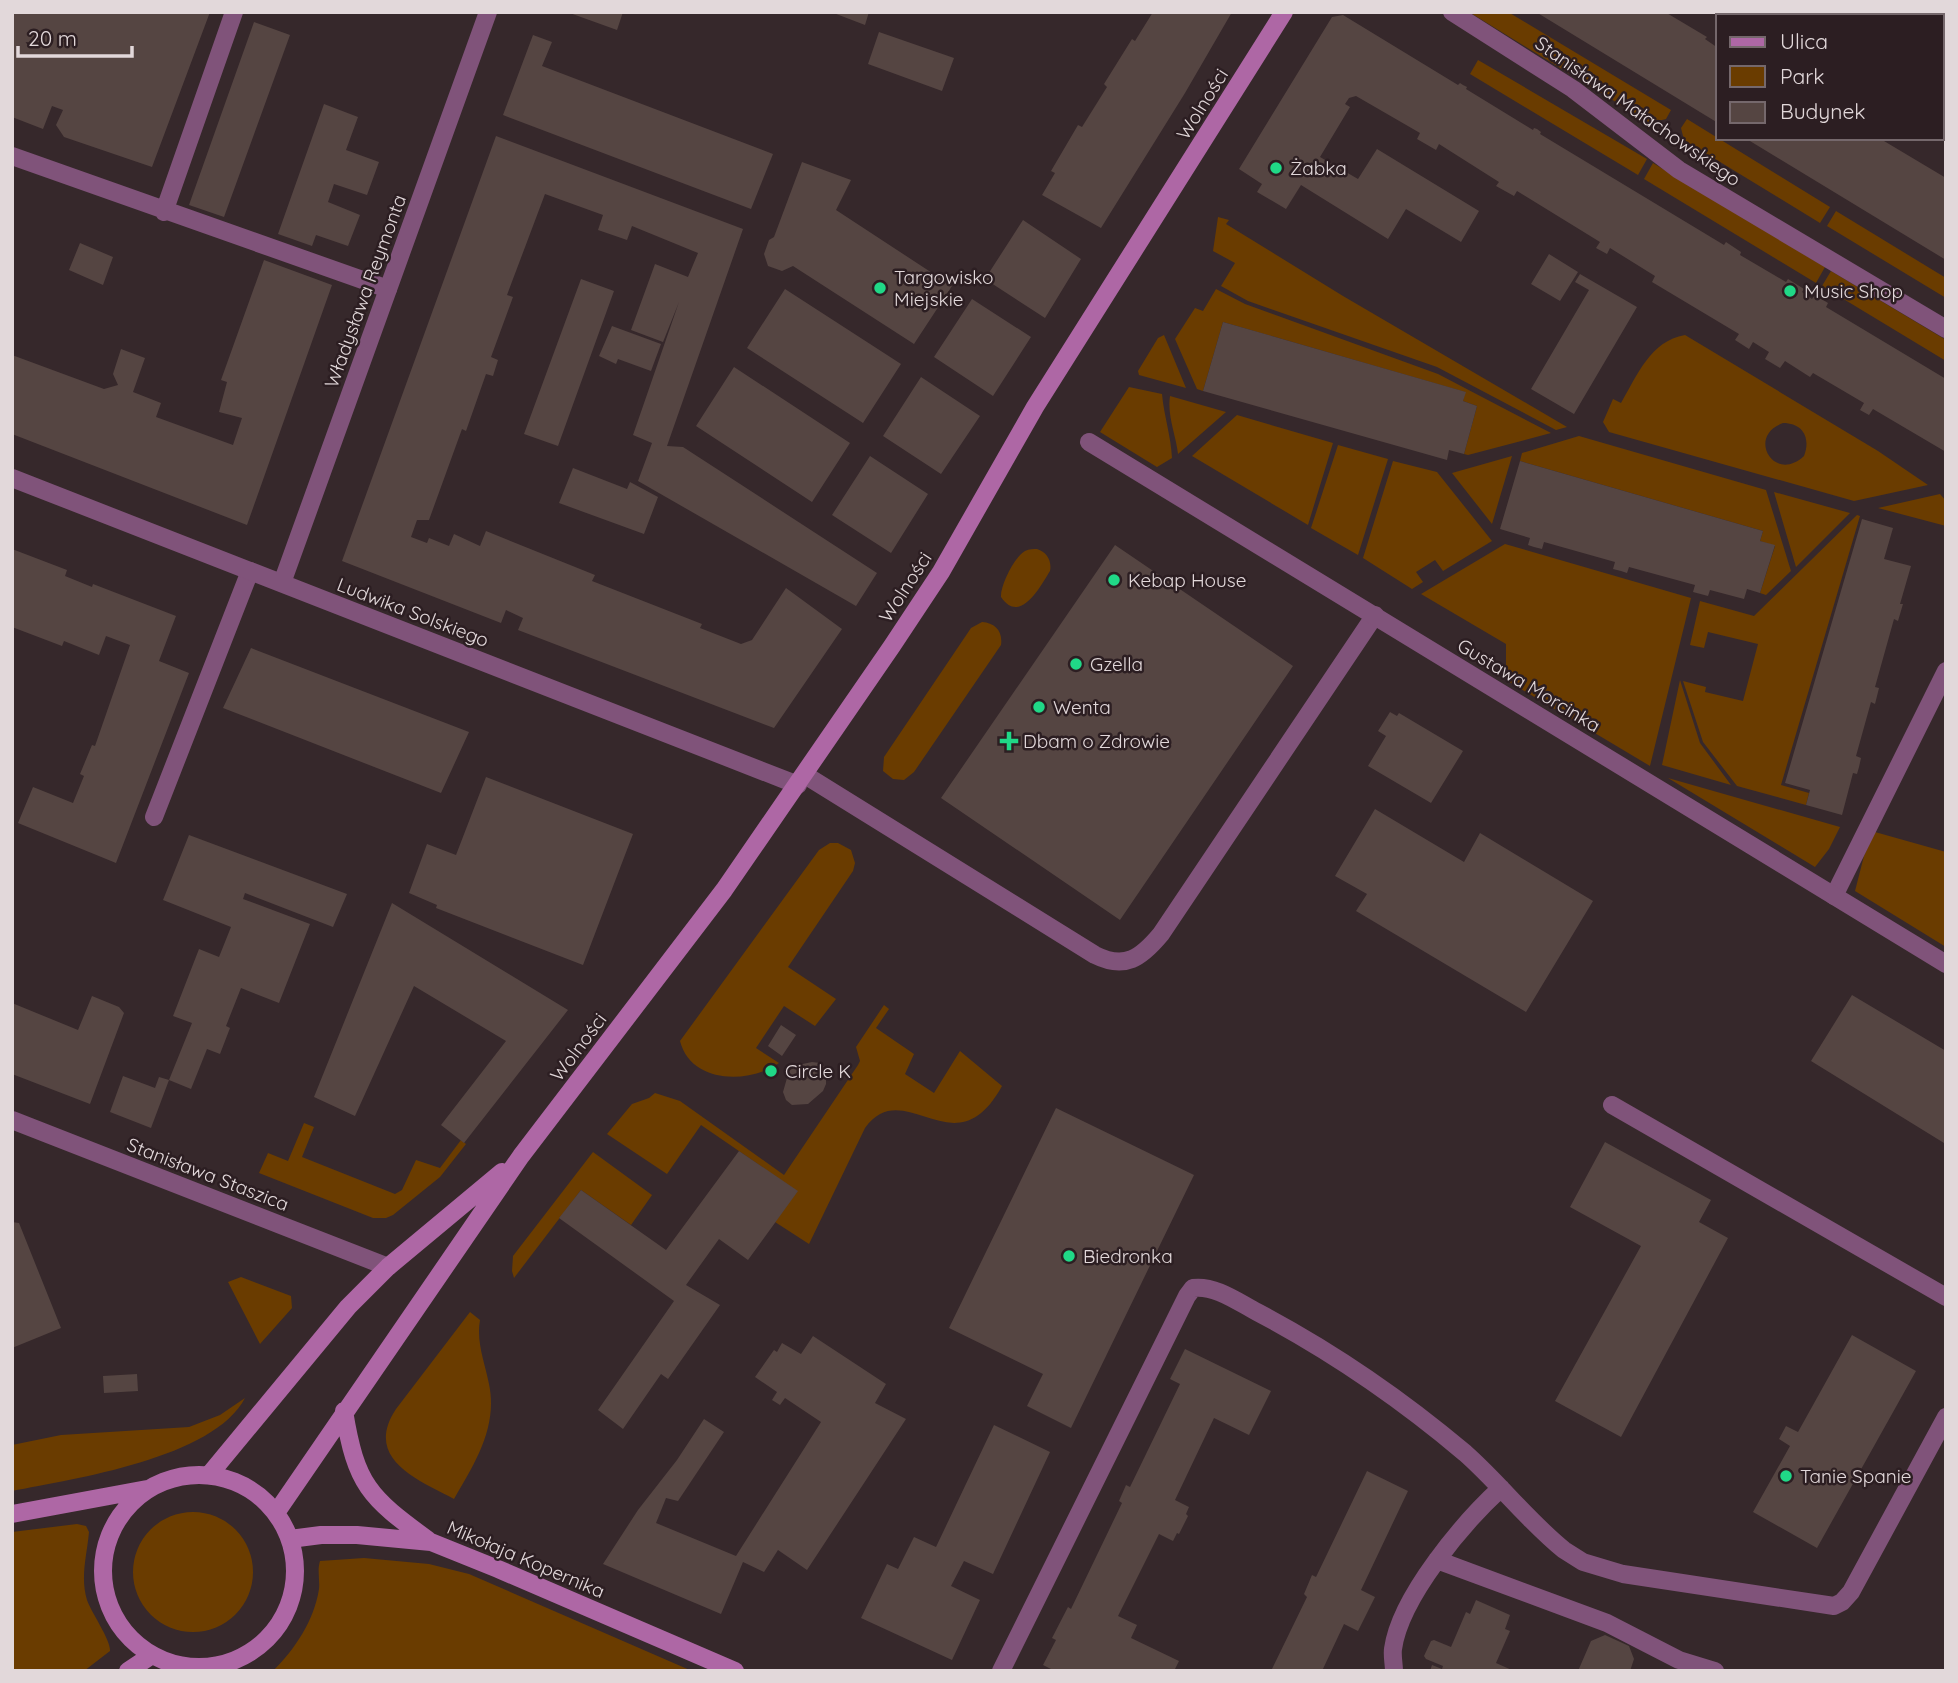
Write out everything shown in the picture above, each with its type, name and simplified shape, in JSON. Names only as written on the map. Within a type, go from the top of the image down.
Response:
[{"type":"street","points":[[164,212],[234,12]]},
{"type":"street","name":"Władysława Reymonta","points":[[282,583],[488,12]]},
{"type":"street","name":"Wolności","points":[[276,1513],[521,1156],[724,890],[802,780],[941,572],[1035,407],[1284,12]]},
{"type":"street","name":"Stanisława Małachowskiego","points":[[1452,12],[1573,89],[1679,170],[1946,329]]},
{"type":"street","points":[[12,156],[164,212],[388,289]]},
{"type":"street","name":"Gustawa Morcinka","points":[[1089,442],[1946,964]]},
{"type":"street","name":"Ludwika Solskiego","points":[[12,478],[802,780],[1095,955],[1107,961],[1121,963],[1142,953],[1161,934],[1374,615]]},
{"type":"street","points":[[154,817],[250,571]]},
{"type":"street","points":[[1834,896],[1946,671]]},
{"type":"street","points":[[1612,1105],[1946,1297]]},
{"type":"street","name":"Stanisława Staszica","points":[[12,1120],[388,1267]]},
{"type":"street","name":"Wolności","points":[[209,1475],[314,1346],[388,1267],[521,1156]]},
{"type":"street","points":[[1001,1671],[1187,1296],[1193,1289],[1204,1287],[1220,1293],[1345,1364],[1422,1418],[1501,1488],[1550,1539],[1583,1562],[1623,1574],[1834,1606],[1851,1592],[1946,1417]]},
{"type":"street","points":[[344,1411],[354,1462],[363,1482],[391,1513],[431,1542]]},
{"type":"street","points":[[12,1514],[148,1489],[177,1477],[209,1475],[235,1482],[257,1494],[276,1513],[290,1539],[295,1563],[294,1588],[286,1612],[273,1632],[255,1649],[233,1661],[193,1669],[152,1655],[129,1638],[113,1615],[104,1588],[103,1559],[111,1532],[126,1508],[148,1489]]},
{"type":"street","points":[[1394,1671],[1393,1649],[1399,1628],[1416,1594],[1437,1560],[1475,1514],[1501,1488]]},
{"type":"street","name":"Mikołaja Kopernika","points":[[290,1539],[321,1535],[357,1535],[431,1542],[735,1671]]},
{"type":"street","points":[[1437,1560],[1606,1623],[1679,1660],[1715,1671]]},
{"type":"street","points":[[128,1671],[152,1655]]},
{"type":"green space","points":[[1469,12],[1508,12],[1671,110],[1666,119],[1650,123]]},
{"type":"green space","points":[[1478,60],[1647,159],[1638,175],[1470,74]]},
{"type":"green space","points":[[1687,119],[1716,137],[1716,140],[1721,140],[1830,207],[1820,223],[1684,140],[1681,128]]},
{"type":"green space","points":[[1653,163],[1825,267],[1816,283],[1644,179]]},
{"type":"green space","points":[[1836,211],[1946,278],[1946,298],[1827,226]]},
{"type":"green space","points":[[1218,217],[1229,220],[1226,224],[1343,296],[1567,427],[1556,430],[1437,367],[1248,301],[1221,286],[1235,263],[1213,251]]},
{"type":"green space","points":[[1831,271],[1946,340],[1946,361],[1822,286]]},
{"type":"green space","points":[[1216,289],[1245,304],[1438,374],[1551,433],[1464,454],[1477,406],[1463,401],[1465,392],[1223,322],[1203,391],[1197,389],[1175,339],[1195,308],[1203,311]]},
{"type":"green space","points":[[1164,335],[1186,388],[1139,375],[1138,371],[1158,338]]},
{"type":"green space","points":[[1685,335],[1878,451],[1928,485],[1854,501],[1609,432],[1603,422],[1613,399],[1621,403],[1646,361],[1662,344]],"holes":[[[1783,423],[1790,424],[1804,433],[1806,449],[1804,456],[1793,463],[1783,464],[1768,455],[1766,438],[1772,429]]]},
{"type":"green space","points":[[1129,387],[1162,394],[1172,458],[1157,467],[1100,432]]},
{"type":"green space","points":[[1170,396],[1226,412],[1178,454],[1171,418]]},
{"type":"green space","points":[[1237,415],[1333,443],[1308,525],[1192,456]]},
{"type":"green space","points":[[1579,436],[1766,490],[1791,571],[1766,595],[1760,593],[1775,546],[1760,541],[1763,531],[1520,461],[1522,453]]},
{"type":"green space","points":[[1338,445],[1388,459],[1358,555],[1311,528]]},
{"type":"green space","points":[[1512,456],[1492,524],[1452,473]]},
{"type":"green space","points":[[1393,461],[1437,472],[1492,541],[1443,571],[1435,560],[1416,572],[1423,582],[1412,589],[1363,558]]},
{"type":"green space","points":[[1774,492],[1850,513],[1796,567]]},
{"type":"green space","points":[[1940,494],[1946,501],[1946,526],[1878,508]]},
{"type":"green space","points":[[1857,515],[1860,516],[1781,785],[1809,793],[1806,805],[1737,786],[1703,742],[1683,681],[1706,687],[1705,692],[1743,701],[1758,644],[1708,632],[1704,648],[1690,645],[1700,601],[1754,616]]},
{"type":"green space","points":[[1505,544],[1691,598],[1650,766],[1506,680],[1506,644],[1421,594]]},
{"type":"green space","points":[[1037,549],[1048,557],[1050,571],[1029,600],[1015,607],[1008,605],[1001,597],[1009,572],[1021,554]]},
{"type":"green space","points":[[982,622],[997,629],[1001,636],[1001,645],[914,772],[904,780],[893,779],[883,771],[884,757],[971,628]]},
{"type":"green space","points":[[1680,680],[1700,743],[1731,785],[1662,765]]},
{"type":"green space","points":[[1668,778],[1840,827],[1829,849],[1815,867]]},
{"type":"green space","points":[[1875,832],[1946,852],[1946,947],[1855,891],[1864,856]]},
{"type":"green space","points":[[830,843],[838,843],[851,850],[855,863],[853,871],[788,967],[836,999],[815,1026],[784,1006],[756,1048],[779,1063],[767,1070],[737,1077],[722,1076],[696,1066],[686,1055],[680,1041],[819,850]]},
{"type":"green space","points":[[884,1005],[889,1009],[876,1028],[914,1054],[905,1074],[934,1093],[960,1051],[1002,1086],[984,1110],[966,1121],[949,1123],[897,1110],[880,1114],[865,1128],[809,1244],[775,1222],[797,1191],[701,1125],[667,1174],[607,1134],[632,1104],[655,1093],[680,1101],[784,1175],[858,1065],[860,1061],[856,1047]]},
{"type":"green space","points":[[304,1123],[314,1127],[302,1157],[395,1194],[402,1190],[416,1160],[440,1168],[461,1140],[466,1144],[440,1177],[393,1215],[373,1218],[259,1173],[268,1153],[288,1161]]},
{"type":"green space","points":[[593,1152],[652,1195],[631,1225],[581,1190],[514,1278],[513,1256]]},
{"type":"green space","points":[[241,1277],[291,1296],[292,1308],[260,1344],[228,1282]]},
{"type":"green space","points":[[470,1312],[480,1320],[479,1336],[489,1384],[490,1415],[483,1444],[454,1499],[399,1466],[390,1454],[386,1441],[388,1426],[396,1409]]},
{"type":"green space","points":[[245,1398],[229,1419],[204,1436],[174,1451],[105,1472],[12,1491],[12,1445],[61,1435],[189,1427],[220,1415]]},
{"type":"green space","points":[[193,1512],[216,1517],[235,1530],[248,1549],[253,1572],[248,1595],[235,1614],[216,1627],[193,1632],[170,1627],[151,1614],[138,1595],[133,1572],[138,1549],[151,1530],[170,1517]]},
{"type":"green space","points":[[77,1524],[86,1526],[89,1532],[84,1574],[85,1591],[89,1606],[108,1640],[110,1651],[84,1671],[12,1671],[12,1532]]},
{"type":"green space","points":[[364,1558],[429,1564],[469,1574],[692,1671],[273,1671],[296,1644],[313,1612],[319,1589],[320,1561]]},
{"type":"building","points":[[12,12],[210,12],[152,167],[64,137],[56,125],[63,110],[52,106],[43,129],[12,117]]},
{"type":"building","points":[[567,12],[623,12],[617,30]]},
{"type":"building","points":[[831,12],[869,12],[865,25]]},
{"type":"building","points":[[1153,12],[1232,12],[1101,228],[1042,195],[1055,173],[1051,171],[1078,125],[1082,127],[1107,87],[1104,84],[1132,39],[1135,41]]},
{"type":"building","points":[[1536,12],[1665,12],[1707,37],[1705,39],[1716,47],[1716,122]]},
{"type":"building","points":[[1343,15],[1458,85],[1460,83],[1467,87],[1466,89],[1533,130],[1537,129],[1540,134],[1724,245],[1726,242],[1741,252],[1740,255],[1786,282],[1788,279],[1804,289],[1802,292],[1812,299],[1815,295],[1828,303],[1826,307],[1946,379],[1946,452],[1873,409],[1869,415],[1860,410],[1864,403],[1813,373],[1810,377],[1785,361],[1780,368],[1765,359],[1769,352],[1753,342],[1749,349],[1735,340],[1739,334],[1652,282],[1655,276],[1610,248],[1607,254],[1596,248],[1600,242],[1517,191],[1514,196],[1496,186],[1499,182],[1439,144],[1436,150],[1417,139],[1420,133],[1356,96],[1349,98],[1345,104],[1350,107],[1320,157],[1358,179],[1377,149],[1479,211],[1461,242],[1406,209],[1388,239],[1301,185],[1286,209],[1257,192],[1262,184],[1239,169],[1332,17]]},
{"type":"building","points":[[254,22],[290,35],[224,217],[189,205]]},
{"type":"building","points":[[879,32],[954,58],[942,91],[868,64]]},
{"type":"building","points":[[533,35],[552,42],[542,66],[773,154],[751,209],[503,115]]},
{"type":"building","points":[[324,104],[358,117],[346,150],[379,162],[367,195],[334,184],[328,202],[360,215],[348,246],[316,235],[312,246],[278,234]]},
{"type":"building","points":[[496,136],[743,229],[667,446],[683,447],[877,573],[856,606],[638,481],[652,443],[633,435],[679,302],[663,342],[631,330],[655,264],[688,277],[698,253],[632,226],[627,240],[598,230],[603,215],[545,194],[507,295],[513,297],[491,357],[498,360],[493,376],[486,374],[466,431],[462,429],[429,520],[417,520],[411,537],[427,543],[429,538],[449,546],[454,534],[480,546],[486,531],[595,575],[592,581],[702,624],[700,628],[741,644],[752,640],[786,588],[842,629],[774,728],[518,630],[523,618],[506,610],[501,623],[342,561]]},
{"type":"building","points":[[1748,140],[1885,140],[1946,178],[1946,260]]},
{"type":"building","points":[[802,162],[851,180],[836,210],[952,286],[914,344],[793,266],[782,271],[768,266],[764,254],[769,240],[774,237]]},
{"type":"building","points":[[1023,220],[1081,259],[1045,318],[985,279]]},
{"type":"building","points":[[80,243],[113,257],[103,285],[69,270]]},
{"type":"building","points":[[1549,254],[1578,272],[1560,301],[1531,284]]},
{"type":"building","points":[[264,260],[332,285],[247,525],[12,434],[12,355],[104,389],[118,385],[113,374],[121,349],[145,358],[133,392],[161,403],[156,417],[233,445],[242,418],[219,412],[227,382],[221,380]]},
{"type":"building","points":[[1580,274],[1637,307],[1574,414],[1531,389],[1589,290],[1575,282]]},
{"type":"building","points":[[581,279],[614,291],[558,446],[524,434]]},
{"type":"building","points":[[785,289],[901,364],[863,423],[747,348]]},
{"type":"building","points":[[972,299],[1031,337],[993,396],[934,357]]},
{"type":"building","points":[[1223,322],[1466,392],[1463,401],[1477,406],[1464,454],[1449,450],[1447,460],[1203,391]]},
{"type":"building","points":[[612,326],[661,344],[651,371],[618,359],[616,364],[599,356]]},
{"type":"building","points":[[734,367],[850,443],[812,502],[696,426]]},
{"type":"building","points":[[921,377],[980,416],[941,474],[883,436]]},
{"type":"building","points":[[870,456],[928,494],[891,553],[832,515]]},
{"type":"building","points":[[1520,461],[1763,531],[1760,541],[1775,545],[1760,593],[1747,589],[1744,599],[1710,590],[1708,596],[1693,592],[1695,585],[1629,567],[1627,573],[1613,569],[1615,562],[1544,542],[1542,549],[1528,545],[1530,538],[1500,529]]},
{"type":"building","points":[[573,468],[627,489],[630,482],[658,497],[644,534],[559,503]]},
{"type":"building","points":[[1862,519],[1893,528],[1884,559],[1911,566],[1898,621],[1894,619],[1875,687],[1879,688],[1875,704],[1871,702],[1856,756],[1861,758],[1859,767],[1857,774],[1853,773],[1842,815],[1806,805],[1810,790],[1785,783]]},
{"type":"building","points":[[1115,545],[1293,666],[1120,920],[941,798]]},
{"type":"building","points":[[12,549],[67,570],[65,576],[176,616],[159,661],[189,673],[116,863],[18,823],[33,787],[73,803],[84,776],[80,774],[92,745],[95,746],[130,645],[106,636],[99,655],[64,641],[62,646],[12,627]]},
{"type":"building","points":[[251,648],[469,732],[441,793],[223,708]]},
{"type":"building","points":[[1390,712],[1397,716],[1399,713],[1463,751],[1431,803],[1368,766],[1386,736],[1378,731]]},
{"type":"building","points":[[486,777],[633,834],[583,965],[436,908],[437,905],[409,893],[427,844],[456,855]]},
{"type":"building","points":[[1375,809],[1464,862],[1480,833],[1593,901],[1526,1012],[1356,911],[1367,894],[1335,876]]},
{"type":"building","points":[[189,835],[347,894],[333,927],[245,893],[243,899],[310,924],[279,1003],[241,988],[226,1026],[230,1028],[220,1054],[207,1049],[191,1089],[169,1080],[192,1023],[173,1016],[199,949],[219,957],[231,927],[163,900]]},
{"type":"building","points":[[392,903],[568,1010],[464,1143],[441,1125],[506,1041],[414,986],[355,1116],[314,1097]]},
{"type":"building","points":[[1852,995],[1946,1051],[1944,1143],[1811,1061]]},
{"type":"building","points":[[92,996],[119,1007],[124,1013],[90,1104],[12,1074],[12,1003],[78,1030]]},
{"type":"building","points":[[781,1025],[796,1035],[782,1056],[768,1046]]},
{"type":"building","points":[[820,1063],[826,1068],[823,1091],[808,1104],[792,1105],[783,1092],[789,1071],[798,1065]]},
{"type":"building","points":[[123,1076],[155,1088],[159,1077],[169,1080],[151,1128],[110,1112]]},
{"type":"building","name":"Biedronka","points":[[1056,1108],[1194,1175],[1071,1428],[1027,1406],[1043,1374],[949,1328]]},
{"type":"building","points":[[1605,1142],[1711,1200],[1699,1222],[1728,1238],[1621,1437],[1555,1401],[1641,1246],[1570,1207]]},
{"type":"building","points":[[739,1151],[798,1191],[748,1260],[719,1239],[686,1285],[720,1305],[668,1379],[661,1374],[623,1429],[598,1410],[674,1301],[559,1218],[581,1190],[666,1250]]},
{"type":"building","points":[[12,1222],[19,1223],[61,1328],[12,1348]]},
{"type":"building","points":[[1852,1335],[1916,1371],[1817,1548],[1753,1512],[1790,1446],[1779,1439],[1786,1426],[1798,1432]]},
{"type":"building","points":[[813,1336],[886,1384],[875,1403],[906,1419],[807,1570],[778,1550],[764,1572],[743,1562],[721,1614],[603,1564],[638,1510],[677,1460],[704,1419],[724,1432],[678,1501],[666,1498],[656,1523],[736,1556],[821,1422],[785,1398],[780,1405],[772,1400],[777,1392],[755,1377],[782,1343],[801,1354]]},
{"type":"building","points":[[1185,1349],[1271,1391],[1249,1435],[1214,1418],[1175,1500],[1189,1507],[1186,1514],[1188,1516],[1173,1541],[1159,1534],[1118,1616],[1137,1625],[1131,1638],[1179,1661],[1174,1671],[1055,1671],[1043,1665],[1056,1640],[1052,1638],[1068,1607],[1071,1609],[1122,1503],[1119,1501],[1126,1485],[1130,1487],[1180,1384],[1170,1379]]},
{"type":"building","points":[[137,1374],[138,1391],[104,1393],[103,1376]]},
{"type":"building","points":[[994,1425],[1050,1452],[993,1574],[964,1561],[951,1586],[980,1600],[952,1660],[861,1618],[887,1564],[898,1569],[914,1537],[936,1547]]},
{"type":"building","points":[[1367,1471],[1408,1491],[1361,1590],[1375,1597],[1358,1631],[1344,1624],[1322,1671],[1271,1671],[1307,1597],[1304,1594],[1312,1575],[1316,1577]]},
{"type":"building","points":[[1476,1600],[1510,1615],[1505,1629],[1510,1631],[1496,1663],[1514,1671],[1430,1671],[1432,1665],[1442,1669],[1443,1666],[1424,1656],[1431,1641],[1451,1647],[1466,1612],[1470,1614]]},
{"type":"building","points":[[1605,1635],[1629,1646],[1634,1659],[1630,1671],[1578,1671],[1591,1641]]},
{"type":"place","name":"Żabka","points":[[1276,168]]},
{"type":"place","name":"Targowisko Miejskie","points":[[880,288]]},
{"type":"place","name":"Music Shop","points":[[1790,291]]},
{"type":"place","name":"Kebap House","points":[[1114,580]]},
{"type":"place","name":"Gzella","points":[[1076,664]]},
{"type":"place","name":"Wenta","points":[[1039,707]]},
{"type":"place","name":"Dbam o Zdrowie","points":[[1009,741]]},
{"type":"place","name":"Circle K","points":[[771,1071]]},
{"type":"place","name":"Biedronka","points":[[1069,1256]]},
{"type":"place","name":"Tanie Spanie","points":[[1786,1476]]}]
